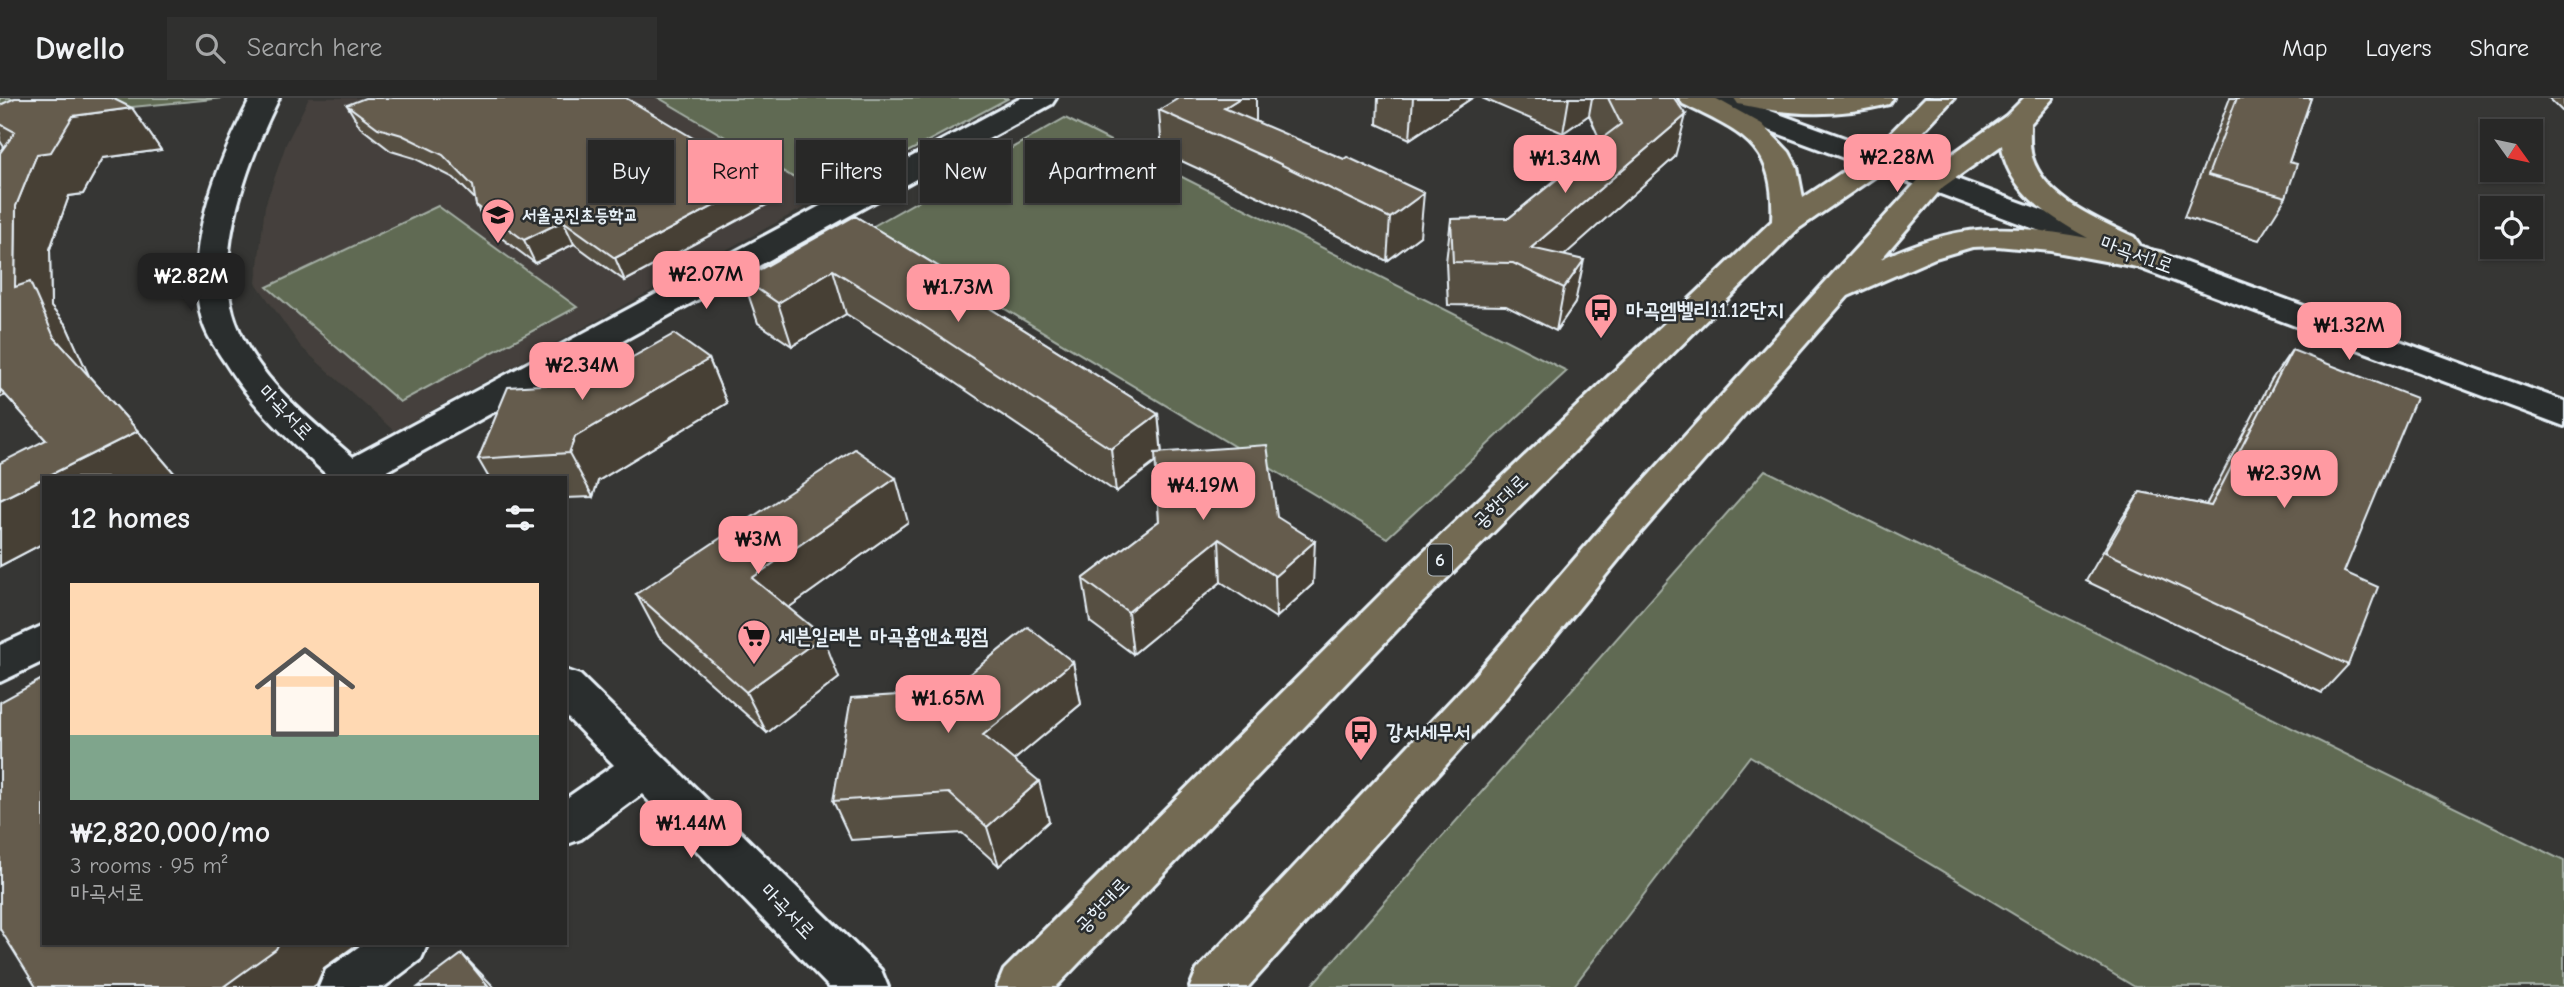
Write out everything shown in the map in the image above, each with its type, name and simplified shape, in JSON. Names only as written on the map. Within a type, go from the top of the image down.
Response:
[{"type":"main road","points":[[1693,98],[1750,126],[1768,142],[1779,160],[1788,185],[1787,223]]},
{"type":"main road","points":[[1748,98],[1799,106],[1834,107],[1879,98]]},
{"type":"main road","name":"공항대로","points":[[1022,987],[1421,579],[1787,223],[1881,160],[1940,98]]},
{"type":"main road","points":[[1215,987],[1489,688],[1623,528],[1933,181],[2016,122],[2039,98]]},
{"type":"main road","points":[[2016,122],[2018,158],[2032,184],[2046,198],[2083,223],[2153,260]]},
{"type":"main road","points":[[1837,291],[1950,242],[1980,237],[2033,239],[2153,260]]},
{"type":"street","name":"마곡서로","points":[[265,98],[245,136],[227,185],[212,259],[220,324],[264,395],[348,476]]},
{"type":"street","points":[[351,476],[1042,98]]},
{"type":"street","name":"마곡서1로","points":[[1709,98],[2564,414]]},
{"type":"street","points":[[0,664],[42,642]]},
{"type":"street","name":"마곡서로","points":[[567,689],[863,987]]},
{"type":"street","points":[[567,824],[646,766]]},
{"type":"street","points":[[344,987],[401,945]]},
{"type":"shaded area","name":"서울공진초등학교","points":[[309,98],[659,98],[730,140],[688,140],[688,203],[782,203],[782,171],[796,179],[796,203],[812,203],[394,431],[301,347],[256,283],[265,206],[286,144]]},
{"type":"green space","points":[[0,98],[224,98],[0,120]]},
{"type":"green space","points":[[659,98],[1009,98],[930,140],[920,140],[920,145],[906,153],[906,140],[796,140],[796,179],[782,171],[782,140],[730,140]]},
{"type":"green space","points":[[1065,118],[1109,140],[1026,140]]},
{"type":"green space","points":[[1025,141],[1025,203],[1180,203],[1180,176],[1567,371],[1387,538],[870,228],[920,200],[920,203],[1011,203],[1011,148]]},
{"type":"green space","points":[[438,206],[577,307],[400,402],[267,287]]},
{"type":"green space","points":[[1765,470],[2564,861],[2564,987],[2135,987],[1750,756],[1573,987],[1310,987]]},
{"type":"building","points":[[15,98],[112,98],[132,108],[73,116],[51,152],[37,154],[16,206],[15,287],[30,282],[54,337],[138,431],[48,476],[42,476],[42,479],[0,500],[0,463],[46,440],[0,389],[0,153],[15,132],[0,124],[0,105]]},
{"type":"building","points":[[365,98],[626,98],[696,140],[688,140],[688,203],[719,203],[615,258],[563,221],[524,240],[476,205],[473,186],[443,155],[402,135],[378,128],[347,105]]},
{"type":"building","points":[[1179,98],[1240,98],[1224,108],[1344,159],[1347,157],[1424,193],[1390,218],[1276,162],[1159,110]]},
{"type":"building","points":[[1608,98],[1674,98],[1686,115],[1531,248],[1584,260],[1564,288],[1513,263],[1453,262],[1451,219],[1509,218],[1577,163],[1572,161],[1621,124]]},
{"type":"building","points":[[2237,98],[2311,98],[2289,162],[2297,164],[2286,197],[2208,175]]},
{"type":"building","points":[[855,216],[977,290],[969,295],[1158,414],[1111,449],[833,270],[778,303],[743,279]]},
{"type":"building","points":[[674,334],[709,359],[575,437],[569,453],[478,459],[508,387],[588,382]]},
{"type":"building","points":[[2292,350],[2416,398],[2344,572],[2378,587],[2348,665],[2105,552],[2140,492],[2211,506]]},
{"type":"building","points":[[1267,445],[1277,517],[1315,541],[1275,576],[1219,539],[1128,612],[1083,579],[1159,521],[1155,453]]},
{"type":"building","points":[[855,449],[896,478],[752,578],[823,636],[746,692],[636,594]]},
{"type":"building","points":[[1028,627],[1073,662],[983,735],[1039,781],[987,827],[949,793],[833,801],[851,698],[947,692]]},
{"type":"building","points":[[42,679],[42,945],[278,945],[276,949],[223,987],[36,987],[0,929],[0,702]]},
{"type":"building","points":[[462,954],[489,987],[418,987]]},
{"type":"place","name":"서울공진초등학교","points":[[498,245]]},
{"type":"place","name":"마곡엠벨리11.12단지","points":[[1601,340]]},
{"type":"place","name":"세븐일레븐 마곡홈앤쇼핑점","points":[[754,666]]},
{"type":"place","name":"강서세무서","points":[[1361,762]]}]
